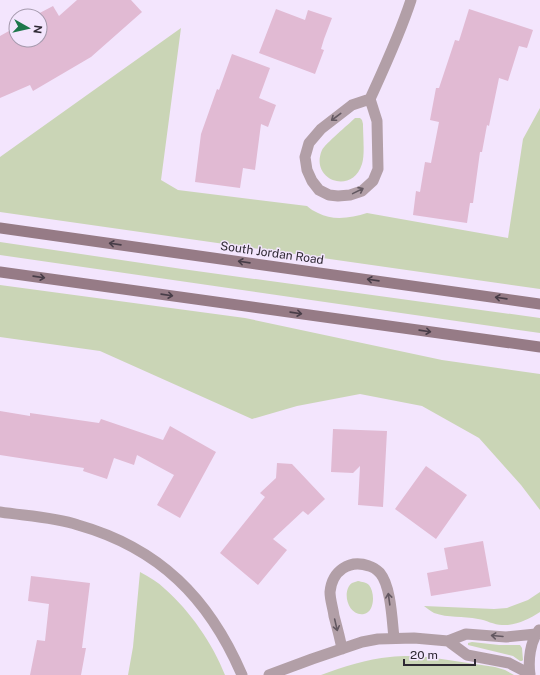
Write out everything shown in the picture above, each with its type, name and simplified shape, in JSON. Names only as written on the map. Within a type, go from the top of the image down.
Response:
[{"type":"main road","name":"South Jordan Road","points":[[0,228],[540,304]]},
{"type":"main road","points":[[0,272],[540,347]]},
{"type":"street","points":[[370,99],[352,105],[320,128],[309,143],[306,157],[307,170],[312,181],[319,190],[329,195],[350,195],[362,191],[373,181],[378,168],[377,120],[370,99],[404,23],[411,0]]},
{"type":"street","points":[[0,512],[64,521],[109,536],[142,552],[172,575],[202,605],[221,633],[242,675]]},
{"type":"street","points":[[342,649],[330,593],[333,580],[338,573],[346,566],[355,564],[364,564],[372,567],[379,572],[385,582],[388,593],[394,638]]},
{"type":"street","points":[[269,675],[370,640],[414,638],[448,641],[466,634],[506,637],[538,631]]},
{"type":"street","points":[[530,674],[529,660],[531,646],[538,631]]},
{"type":"street","points":[[448,641],[467,655],[509,663],[530,674]]},
{"type":"green space","points":[[181,28],[161,180],[178,190],[307,206],[324,216],[336,218],[367,213],[508,238],[523,139],[540,108],[540,289],[0,212],[0,157]]},
{"type":"green space","points":[[355,118],[360,118],[363,124],[364,150],[362,164],[357,174],[350,180],[342,182],[333,180],[326,176],[321,169],[320,161],[322,150]]},
{"type":"green space","points":[[0,242],[182,269],[540,318],[540,333],[0,255]]},
{"type":"green space","points":[[0,285],[245,318],[442,360],[540,374],[540,510],[521,485],[479,438],[422,406],[360,394],[297,406],[252,419],[100,351],[0,337]]},
{"type":"green space","points":[[140,572],[162,586],[183,607],[207,640],[225,675],[128,675],[133,647]]},
{"type":"green space","points":[[358,581],[369,585],[373,597],[370,610],[364,614],[354,612],[348,603],[347,592],[349,587],[352,583]]},
{"type":"green space","points":[[540,592],[540,612],[522,622],[507,625],[499,625],[472,618],[439,615],[424,606],[494,609],[507,608],[528,600]]},
{"type":"green space","points":[[472,642],[499,645],[520,645],[522,648],[523,660],[520,661],[513,656],[468,645],[468,643]]},
{"type":"green space","points":[[395,656],[428,657],[495,667],[514,675],[321,675],[364,661]]},
{"type":"building","points":[[77,0],[131,0],[142,12],[91,57],[33,91],[30,85],[0,98],[0,36],[8,32],[8,48],[48,48],[48,9],[53,6],[59,16]]},
{"type":"building","points":[[276,9],[305,20],[308,10],[332,18],[321,49],[324,50],[315,74],[259,53]]},
{"type":"building","points":[[469,9],[533,30],[527,48],[519,46],[508,81],[499,78],[489,126],[487,125],[482,152],[480,152],[473,203],[470,203],[467,223],[413,215],[416,191],[420,192],[425,162],[431,163],[439,122],[430,120],[436,88],[439,88],[455,40],[459,41]]},
{"type":"building","points":[[232,54],[270,68],[259,98],[276,105],[268,127],[261,124],[255,170],[243,168],[240,188],[195,182],[201,134],[217,89],[219,90]]},
{"type":"building","points":[[0,411],[30,416],[30,413],[99,423],[101,419],[163,440],[170,426],[216,452],[180,518],[157,505],[174,475],[137,455],[134,465],[114,458],[107,479],[83,471],[84,468],[0,455]]},
{"type":"building","points":[[333,429],[387,431],[383,507],[358,505],[360,466],[353,473],[331,472]]},
{"type":"building","points":[[277,463],[292,464],[325,499],[308,515],[303,511],[273,539],[287,550],[258,585],[220,553],[265,497],[260,493],[276,478]]},
{"type":"building","points":[[426,466],[467,495],[436,539],[395,509]]},
{"type":"building","points":[[483,541],[491,586],[431,596],[427,573],[448,569],[444,548]]},
{"type":"building","points":[[31,576],[90,583],[82,648],[86,648],[81,675],[30,675],[37,640],[45,641],[49,604],[28,601]]}]
